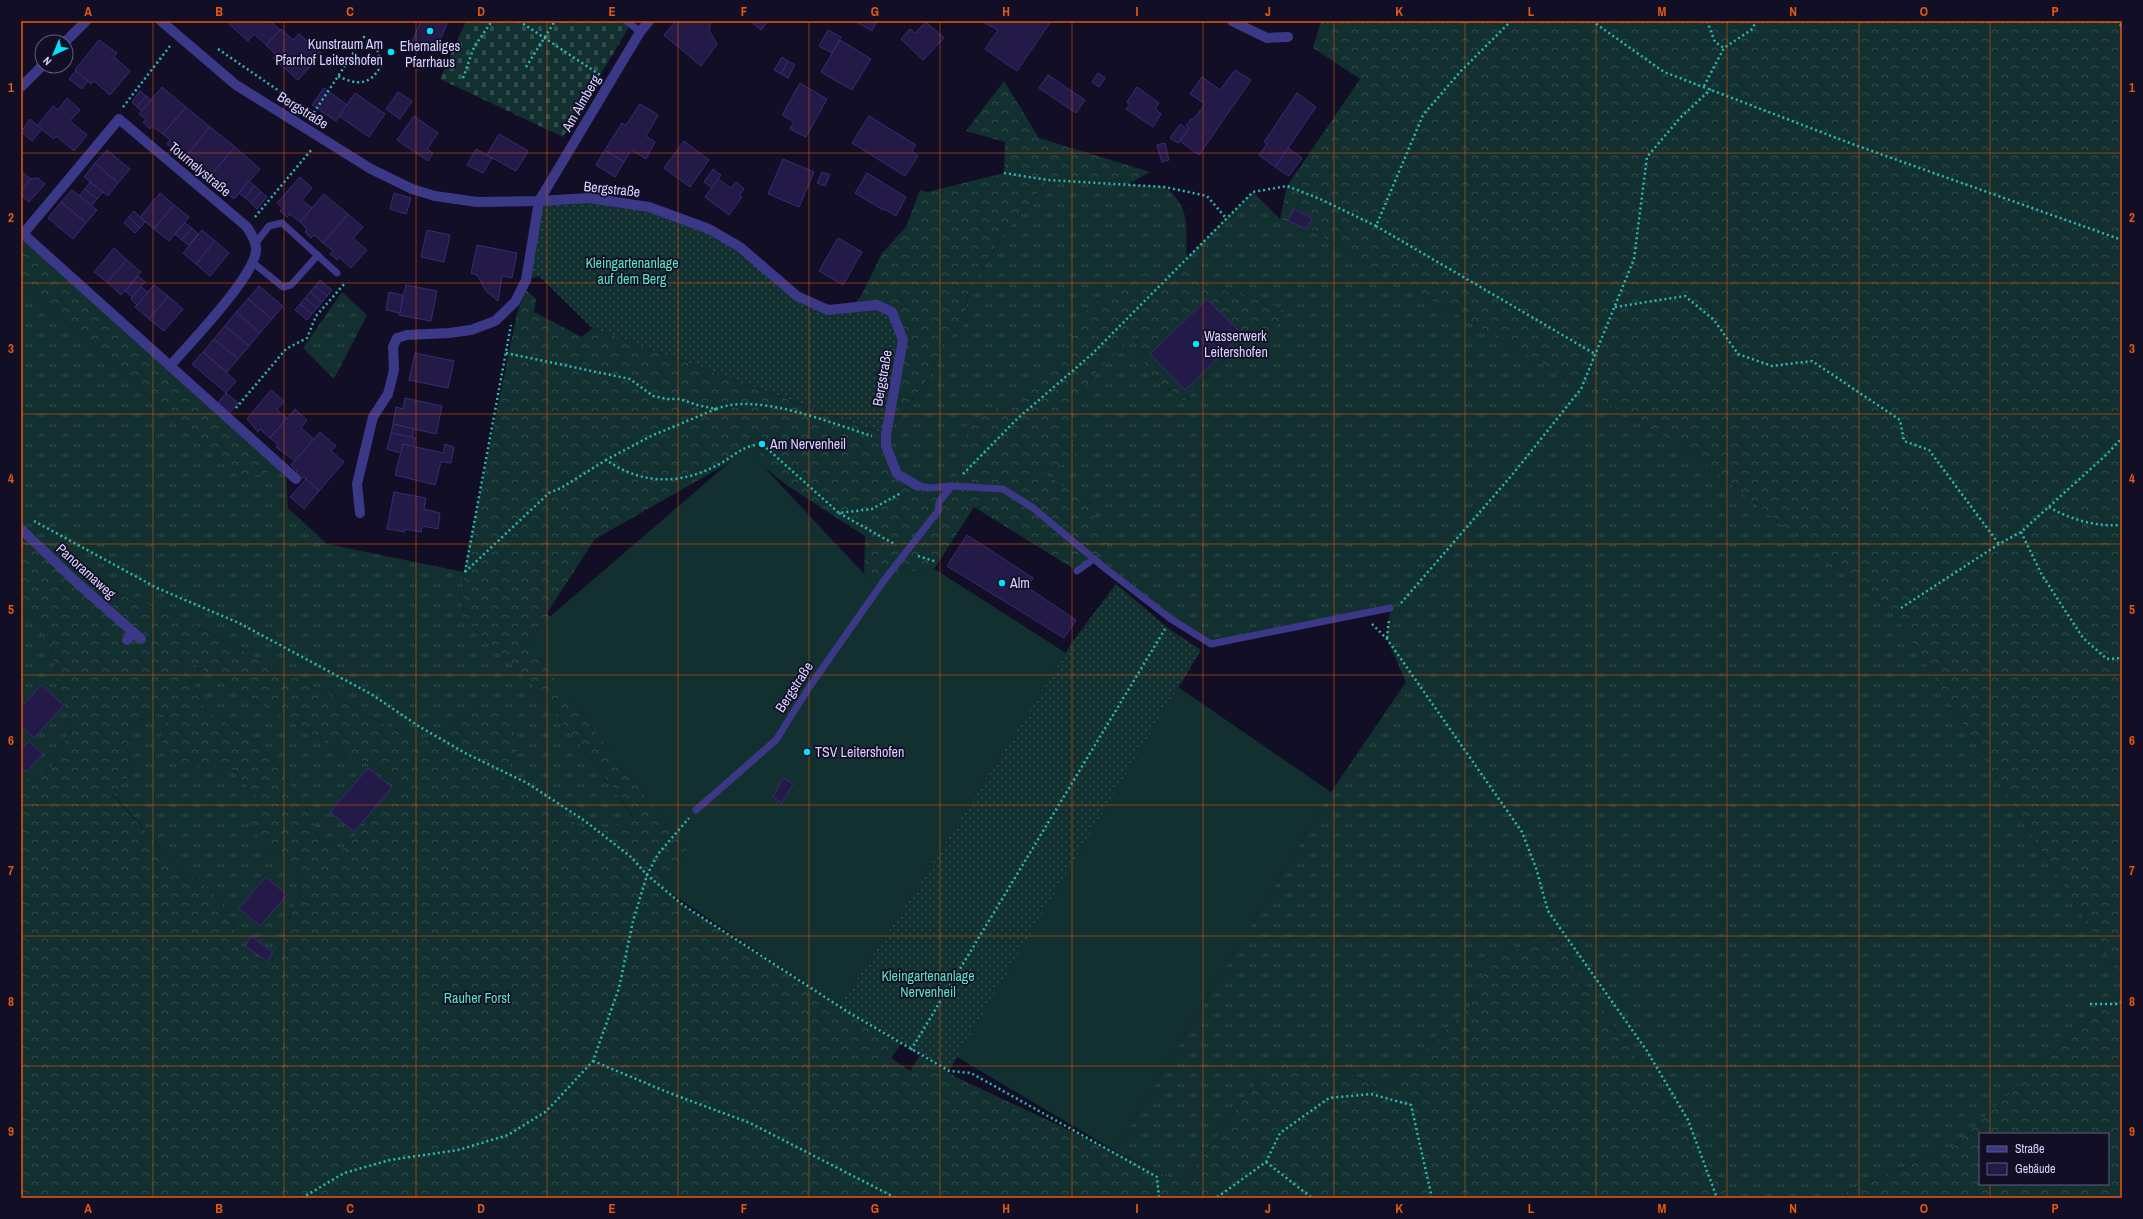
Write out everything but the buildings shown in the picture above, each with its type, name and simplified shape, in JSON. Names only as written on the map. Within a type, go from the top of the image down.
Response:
[{"type":"street","points":[[73,34],[86,21]]},
{"type":"street","name":"Bergstraße","points":[[161,21],[236,85],[371,170],[412,189],[435,196],[477,202],[539,201],[589,198],[649,207],[709,229],[740,248],[797,296],[828,310],[877,305],[892,312],[903,340],[886,446],[897,474],[918,486]]},
{"type":"street","name":"Am Almberg","points":[[539,201],[610,81],[640,32],[649,21]]},
{"type":"street","points":[[1232,21],[1267,38],[1288,37]]},
{"type":"street","points":[[21,87],[34,74]]},
{"type":"street","points":[[119,119],[22,233],[296,479]]},
{"type":"street","name":"Tournelystraße","points":[[119,119],[246,226],[251,232],[255,244]]},
{"type":"street","points":[[360,513],[357,484],[373,417],[388,394],[394,370],[393,347],[397,338],[407,335],[449,333],[471,330],[495,321],[515,302],[526,280],[539,201]]},
{"type":"street","points":[[170,366],[226,301],[246,275],[257,251],[255,244]]},
{"type":"street","name":"Panoramaweg","points":[[21,529],[133,637]]},
{"type":"lane","points":[[627,21],[640,32]]},
{"type":"lane","points":[[255,244],[270,226],[282,223],[337,273]]},
{"type":"lane","points":[[252,262],[283,287],[291,285],[318,255]]},
{"type":"lane","points":[[918,486],[930,488],[952,486],[1003,489],[1032,507],[1094,559],[1171,619],[1211,644],[1390,608]]},
{"type":"lane","name":"Bergstraße","points":[[696,810],[776,740],[810,686],[938,511],[939,502],[952,486]]},
{"type":"lane","points":[[1077,571],[1094,559]]},
{"type":"path","points":[[463,78],[474,47],[492,21]]},
{"type":"path","points":[[519,21],[610,81]]},
{"type":"path","points":[[526,67],[555,21]]},
{"type":"path","points":[[1376,226],[1423,115],[1460,72],[1511,21]]},
{"type":"path","points":[[1592,21],[1664,72],[1711,88],[1855,145],[2122,240]]},
{"type":"path","points":[[1707,21],[1715,42],[1724,48]]},
{"type":"path","points":[[1704,86],[1724,48],[1751,30],[1757,21]]},
{"type":"path","points":[[2116,21],[2122,26]]},
{"type":"path","points":[[304,127],[338,76],[364,37],[377,48],[381,66],[374,77],[363,82],[348,81],[338,76]]},
{"type":"path","points":[[119,119],[123,106],[171,44]]},
{"type":"path","points":[[212,45],[282,94],[282,113]]},
{"type":"path","points":[[1387,639],[1390,608],[1402,602],[1512,475],[1580,389],[1634,260],[1647,157],[1680,118],[1711,88]]},
{"type":"path","points":[[246,226],[322,138]]},
{"type":"path","points":[[1004,173],[1048,180],[1165,187],[1206,196],[1226,218]]},
{"type":"path","points":[[952,486],[1017,419],[1092,354],[1253,192],[1287,186],[1320,199],[1376,226],[1595,354]]},
{"type":"path","points":[[228,418],[286,349],[308,338],[316,316],[345,284],[337,273]]},
{"type":"path","points":[[1615,307],[1685,296],[1714,320],[1738,354],[1772,366],[1812,361],[1900,420],[1904,441],[1929,450],[1999,544]]},
{"type":"path","points":[[515,302],[465,572],[549,493],[562,488],[606,460],[651,436],[723,407],[748,403],[795,411],[886,440]]},
{"type":"path","points":[[506,354],[630,379],[653,396],[668,399],[680,399],[716,410]]},
{"type":"path","points":[[1901,608],[1999,544],[2021,532],[2106,455],[2122,438]]},
{"type":"path","points":[[606,460],[615,467],[643,478],[658,481],[690,477],[723,462],[747,446],[762,444],[839,513],[907,552],[937,562]]},
{"type":"path","points":[[839,513],[872,509],[889,501]]},
{"type":"path","points":[[2049,508],[2065,517],[2108,526],[2122,525]]},
{"type":"path","points":[[32,520],[157,588],[239,624],[364,690],[440,739],[467,754],[527,783],[585,821],[631,857],[647,875],[683,905],[848,1012],[949,1071],[971,1073],[1157,1177],[1159,1198]]},
{"type":"path","points":[[2021,532],[2042,575],[2083,638],[2107,659],[2122,658]]},
{"type":"path","points":[[1362,613],[1387,639],[1522,832],[1536,868],[1548,911],[1647,1051],[1688,1120],[1717,1198]]},
{"type":"path","points":[[911,1050],[1171,619]]},
{"type":"path","points":[[302,1198],[344,1173],[390,1160],[458,1150],[508,1135],[545,1112],[593,1061],[620,988],[633,921],[647,875],[658,854],[696,810]]},
{"type":"path","points":[[2090,1004],[2117,1004],[2122,1002]]},
{"type":"path","points":[[593,1061],[672,1094],[750,1123],[896,1198]]},
{"type":"path","points":[[1212,1198],[1219,1196],[1266,1162],[1280,1134],[1329,1098],[1371,1094],[1411,1105],[1432,1198]]},
{"type":"path","points":[[1266,1162],[1312,1198]]},
{"type":"green space","points":[[466,21],[622,21],[629,27],[563,137],[440,79]]},
{"type":"green space","points":[[1321,21],[2122,21],[2122,979],[1894,613],[1691,453],[1473,323],[1362,261],[1310,229],[1280,219],[1287,186],[1360,79],[1313,48]]},
{"type":"green space","name":"Rauher Forst","points":[[1004,81],[1039,138],[1150,172],[1129,184],[1048,180],[1000,239],[968,292],[965,324],[943,343],[929,377],[886,435],[897,474],[918,486],[952,485],[970,467],[966,426],[1018,396],[1058,357],[1089,308],[1130,276],[1170,274],[1187,257],[1203,285],[1272,304],[1288,314],[1257,346],[1242,344],[1209,373],[1184,401],[1148,373],[1135,336],[1100,367],[1070,410],[1075,461],[1040,471],[1091,503],[1109,545],[1077,571],[974,507],[782,807],[701,829],[663,888],[683,905],[848,1012],[901,1044],[891,1058],[910,1071],[920,1055],[958,1078],[1173,1179],[1187,1178],[1273,1059],[1319,1060],[1384,1090],[1469,1008],[1488,958],[1555,939],[1730,1198],[21,1198],[21,777],[24,779],[49,772],[72,726],[57,680],[51,643],[48,636],[39,624],[21,610],[21,529],[73,579],[171,613],[421,743],[477,707],[510,716],[518,747],[503,780],[596,835],[633,816],[597,766],[531,683],[462,617],[464,571],[517,313],[526,290],[536,299],[534,312],[582,337],[592,328],[885,435],[852,308],[862,294],[882,253],[906,227],[920,190],[927,192],[1004,173],[1005,142],[966,131]],"holes":[[[763,437],[776,449],[766,458],[751,448],[749,439]],[[746,453],[788,486],[865,536],[864,582],[558,626],[547,613],[595,539]],[[182,665],[195,665],[346,754],[382,770],[401,785],[342,851],[321,842],[305,806],[273,761],[255,741],[206,711],[194,684],[179,671]],[[155,712],[168,716],[160,738],[174,762],[186,767],[199,766],[233,770],[258,798],[249,823],[265,846],[298,871],[301,894],[289,917],[283,943],[268,965],[238,944],[231,917],[208,887],[180,870],[112,794],[132,774],[127,747],[131,726]]]},
{"type":"green space","points":[[1048,180],[1165,187],[1180,203],[1183,211],[1186,227],[1187,257],[952,486],[930,488],[897,474],[886,435],[929,377],[943,343],[965,324],[968,292],[1000,239]]},
{"type":"green space","points":[[1253,192],[1280,219],[1310,229],[1362,261],[1473,323],[1691,453],[1894,613],[2122,979],[2122,989],[1954,1146],[1831,1198],[1730,1198],[1554,939],[1489,958],[1469,1008],[1384,1090],[1319,1060],[1273,1059],[1187,1178],[1173,1179],[1115,1151],[1331,792],[1406,682],[1387,639],[1390,609],[1211,644],[1173,620],[1094,559],[1091,503],[1039,471],[1075,461],[1070,410],[1100,367],[1135,335],[1148,373],[1184,401],[1209,373],[1243,344],[1257,346],[1272,304],[1203,285],[1187,257]]},
{"type":"green space","name":"Kleingartenanlage auf dem Berg","points":[[589,198],[649,207],[709,229],[797,296],[828,310],[852,308],[892,312],[903,340],[886,435],[592,328],[539,276],[526,280],[539,201]]},
{"type":"green space","points":[[21,232],[286,469],[248,477],[226,466],[21,283]]},
{"type":"green space","points":[[21,283],[226,466],[286,469],[288,508],[327,544],[464,572],[462,617],[531,683],[597,766],[633,817],[596,835],[502,780],[518,747],[477,707],[421,743],[171,613],[73,579],[21,529]]},
{"type":"green space","points":[[342,292],[367,315],[334,379],[303,348]]},
{"type":"green space","points":[[763,437],[776,449],[766,459],[751,448],[749,439]]},
{"type":"green space","name":"TSV Leitershofen","points":[[746,448],[868,578],[933,568],[1066,653],[916,889],[839,1006],[663,888],[687,850],[524,639]]},
{"type":"green space","name":"Kleingartenanlage Nervenheil","points":[[1116,584],[1169,629],[1201,650],[949,1071],[839,1006],[916,889],[1073,641]]},
{"type":"green space","points":[[21,610],[39,624],[48,636],[51,643],[57,680],[72,726],[49,772],[24,779],[21,777]]},
{"type":"green space","points":[[182,665],[195,665],[346,754],[382,770],[401,785],[342,851],[321,842],[305,806],[273,761],[255,741],[206,711],[194,684],[179,671]]},
{"type":"green space","points":[[1178,687],[1331,792],[1115,1151],[957,1057]]},
{"type":"green space","points":[[155,712],[168,716],[160,738],[186,767],[199,766],[233,770],[258,798],[265,846],[298,871],[301,894],[289,917],[283,943],[268,965],[238,944],[231,917],[208,887],[180,870],[112,793],[132,774],[127,747],[131,726]]},
{"type":"green space","points":[[2122,989],[2122,1198],[1831,1198],[1954,1146]]},
{"type":"place","name":"Ehemaliges Pfarrhaus","points":[[430,31]]},
{"type":"place","name":"Kunstraum Am Pfarrhof Leitershofen","points":[[391,52]]},
{"type":"place","name":"Wasserwerk Leitershofen","points":[[1196,344]]},
{"type":"place","name":"Am Nervenheil","points":[[762,444]]},
{"type":"place","name":"Alm","points":[[1002,583]]},
{"type":"place","name":"TSV Leitershofen","points":[[807,752]]}]
